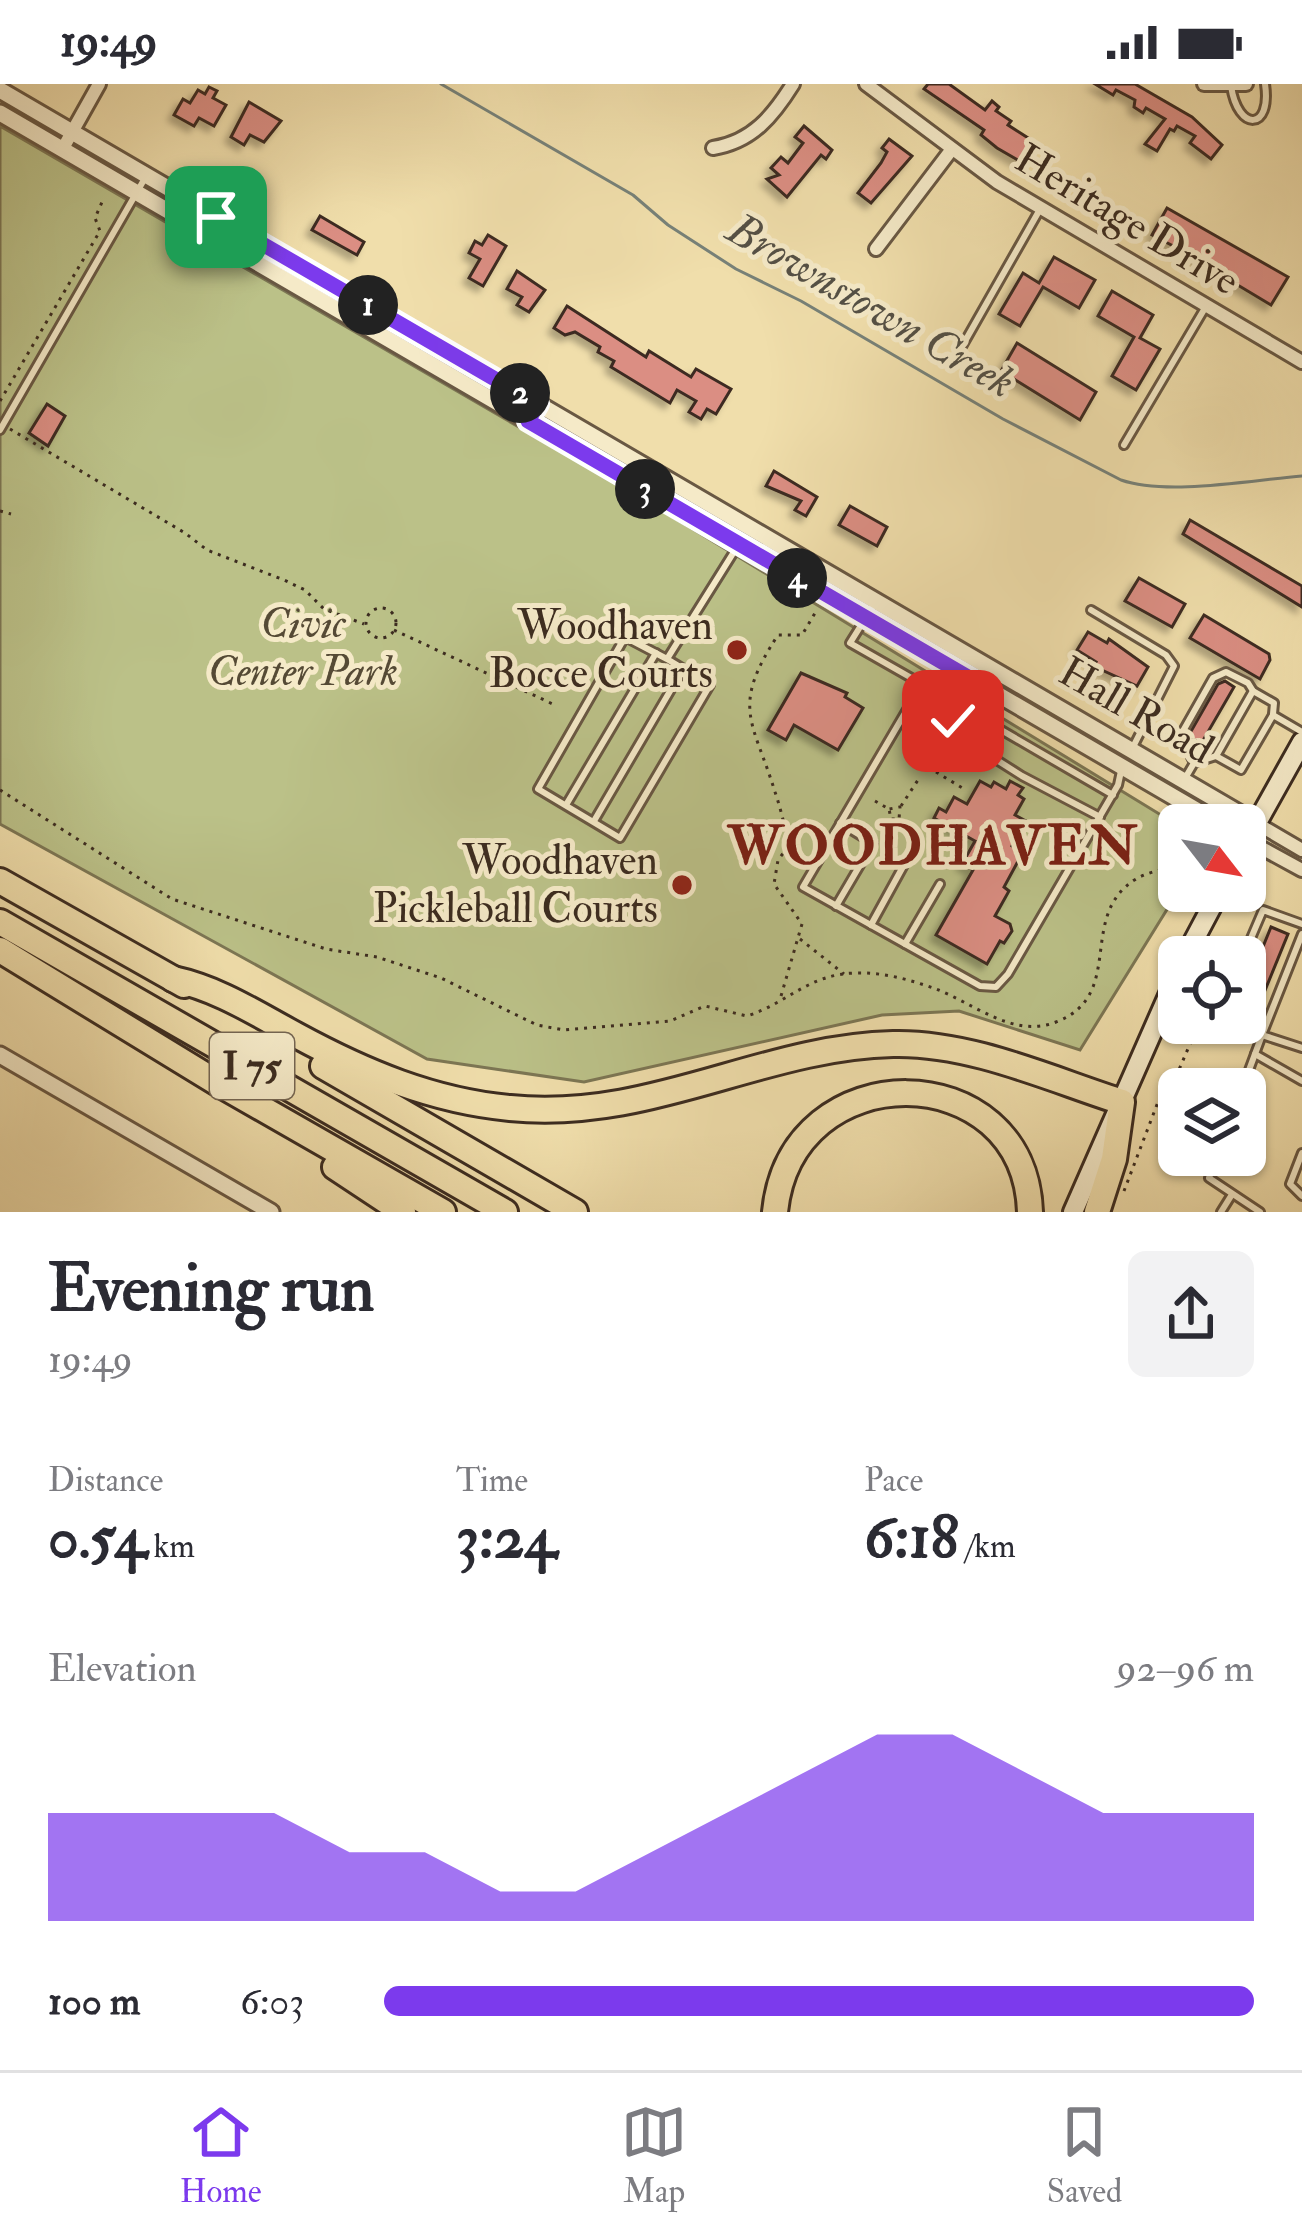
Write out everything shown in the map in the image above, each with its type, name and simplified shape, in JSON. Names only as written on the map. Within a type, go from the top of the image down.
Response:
[{"type":"highway","name":"I 75","points":[[0,881],[575,1212]]},
{"type":"highway","name":"I 75","points":[[0,922],[505,1212]]},
{"type":"highway","points":[[0,950],[216,1082],[443,1212]]},
{"type":"highway","points":[[173,979],[210,988],[353,1064],[413,1090],[508,1108],[562,1110],[623,1104],[832,1051],[896,1043],[970,1054],[1122,1102],[1114,1159],[1097,1212]]},
{"type":"highway","points":[[216,1082],[234,1102],[403,1212]]},
{"type":"highway","points":[[775,1212],[791,1157],[817,1124],[857,1100],[907,1091],[956,1103],[994,1130],[1020,1168],[1030,1212]]},
{"type":"main road","points":[[1266,806],[1300,750]]},
{"type":"main road","points":[[1073,1212],[1158,1023]]},
{"type":"street","points":[[62,150],[99,84]]},
{"type":"street","points":[[713,148],[750,135],[769,119],[793,84]]},
{"type":"street","name":"Heritage Drive","points":[[866,84],[1040,208],[1302,362]]},
{"type":"street","points":[[1204,84],[1238,85]]},
{"type":"street","name":"Hall Road","points":[[0,91],[1184,780],[1211,804]]},
{"type":"street","name":"Hall Road","points":[[0,113],[1186,804]]},
{"type":"street","points":[[876,249],[952,149]]},
{"type":"street","points":[[528,421],[538,404]]},
{"type":"street","points":[[739,544],[749,527]]},
{"type":"street","points":[[973,680],[983,663]]},
{"type":"street","points":[[1121,767],[1131,750]]},
{"type":"street","points":[[1174,797],[1184,780]]},
{"type":"street","name":"Hall Road","points":[[1266,841],[1302,850]]},
{"type":"street","name":"Hall Road","points":[[1266,847],[1302,870]]},
{"type":"street","points":[[0,1055],[271,1212]]},
{"type":"lane","points":[[1238,85],[1234,105],[1240,116],[1257,120],[1268,103],[1265,84]]},
{"type":"lane","points":[[4,429],[146,176]]},
{"type":"lane","points":[[960,350],[1040,208]]},
{"type":"lane","points":[[1124,445],[1207,305]]},
{"type":"lane","points":[[667,659],[739,544]]},
{"type":"lane","points":[[876,601],[850,643],[1113,795]]},
{"type":"lane","points":[[1090,610],[1166,655],[1174,666],[1131,750]]},
{"type":"lane","points":[[626,637],[656,653],[710,685],[620,838],[538,789],[626,637]]},
{"type":"lane","points":[[565,806],[656,653]]},
{"type":"lane","points":[[593,822],[683,669]]},
{"type":"lane","points":[[1184,780],[1194,763],[1216,757],[1240,770],[1273,715],[1274,703],[1226,672],[1213,678],[1183,730],[1194,763]]},
{"type":"lane","points":[[973,680],[952,728],[959,736],[1100,817]]},
{"type":"lane","points":[[922,684],[803,887],[980,986],[996,987],[1008,974],[1113,795],[1121,767]]},
{"type":"lane","points":[[1216,757],[1253,691]]},
{"type":"lane","points":[[1273,715],[1302,732]]},
{"type":"lane","points":[[836,906],[872,843],[840,823]]},
{"type":"lane","points":[[871,925],[905,863]]},
{"type":"lane","points":[[905,944],[940,884]]},
{"type":"lane","points":[[1252,936],[1263,910],[1302,924]]},
{"type":"lane","points":[[1266,1025],[1302,934]]},
{"type":"lane","points":[[1266,1036],[1302,1048]]},
{"type":"lane","points":[[1250,1068],[1259,1044]]},
{"type":"lane","points":[[1255,1054],[1302,1081]]},
{"type":"lane","points":[[1302,1153],[1289,1184],[1302,1196]]},
{"type":"lane","points":[[1210,1176],[1231,1196],[1260,1212]]},
{"type":"lane","points":[[1221,1212],[1231,1196]]},
{"type":"path","points":[[0,400],[100,231],[95,218],[102,202]]},
{"type":"path","points":[[4,429],[207,550],[305,590],[324,609],[364,624],[374,638],[391,636],[398,622],[387,607],[371,608],[364,624]]},
{"type":"path","points":[[0,511],[11,514]]},
{"type":"path","points":[[795,864],[775,789],[752,730],[749,705],[752,687],[778,634],[802,635],[815,613]]},
{"type":"path","points":[[394,630],[557,706]]},
{"type":"path","points":[[936,772],[964,789]]},
{"type":"path","points":[[875,801],[889,809],[891,819],[899,819],[900,807],[918,780]]},
{"type":"path","points":[[0,790],[172,898],[326,950],[377,958],[441,978],[537,1025],[564,1030],[670,1021],[705,1006],[747,1016],[804,984],[844,974],[886,974],[940,991],[1005,1021],[1044,1026],[1078,1010],[1094,988],[1103,924],[1121,892],[1136,879],[1158,872]]},
{"type":"path","points":[[889,809],[900,807]]},
{"type":"path","points":[[781,998],[802,924],[774,884],[778,860],[789,846]]},
{"type":"path","points":[[630,864],[645,873]]},
{"type":"path","points":[[799,938],[844,974]]},
{"type":"path","points":[[1122,1196],[1159,1102],[1189,1044]]},
{"type":"green space","name":"Civic Center Park","points":[[0,126],[655,506],[1158,813],[1158,912],[1165,912],[1080,1050],[959,1011],[882,1015],[584,1082],[427,1059],[0,824]]},
{"type":"building","points":[[928,84],[949,84],[985,110],[992,101],[999,107],[996,111],[1011,121],[1008,125],[1036,143],[1023,163],[924,89]]},
{"type":"building","points":[[1095,84],[1135,84],[1192,117],[1222,145],[1211,159],[1190,143],[1195,136],[1177,126],[1157,151],[1145,144],[1165,119],[1146,108],[1143,113],[1134,107],[1135,100]]},
{"type":"building","points":[[209,87],[217,91],[213,98],[226,105],[214,126],[199,118],[194,126],[174,115],[183,99],[190,103],[198,90],[205,94]]},
{"type":"building","points":[[249,102],[281,121],[264,142],[250,135],[244,145],[231,137]]},
{"type":"building","points":[[804,126],[832,150],[826,159],[821,155],[787,197],[767,179],[779,175],[771,168],[781,157],[788,163],[803,143],[795,137]]},
{"type":"building","points":[[889,139],[912,156],[871,203],[858,193],[881,163],[887,152],[882,148]]},
{"type":"building","points":[[1167,208],[1288,277],[1271,305],[1231,281],[1233,277],[1152,235]]},
{"type":"building","points":[[320,216],[364,242],[357,255],[312,230]]},
{"type":"building","points":[[488,235],[506,246],[483,286],[469,278],[480,259],[469,253],[475,241],[482,245]]},
{"type":"building","points":[[1054,257],[1095,280],[1079,308],[1043,287],[1020,326],[999,314],[1023,273],[1039,283]]},
{"type":"building","points":[[517,271],[545,290],[529,312],[517,305],[522,297],[507,289]]},
{"type":"building","points":[[1112,291],[1153,315],[1140,338],[1160,349],[1136,390],[1112,376],[1134,337],[1098,316]]},
{"type":"building","points":[[567,306],[646,357],[649,351],[691,377],[696,369],[731,389],[716,414],[707,409],[701,419],[689,412],[696,401],[677,390],[670,403],[611,367],[614,361],[598,352],[600,347],[575,332],[565,335],[554,328]]},
{"type":"building","points":[[1017,343],[1096,392],[1080,420],[1001,371]]},
{"type":"building","points":[[47,404],[65,416],[48,446],[29,433]]},
{"type":"building","points":[[774,471],[817,497],[806,516],[795,510],[801,501],[766,486]]},
{"type":"building","points":[[850,506],[887,527],[877,546],[839,525]]},
{"type":"building","points":[[1190,520],[1302,586],[1302,607],[1183,534]]},
{"type":"building","points":[[1139,578],[1185,604],[1172,627],[1125,601]]},
{"type":"building","points":[[1204,615],[1269,654],[1260,679],[1190,638]]},
{"type":"building","points":[[1088,632],[1107,643],[1109,639],[1148,667],[1137,686],[1093,666],[1096,662],[1077,650]]},
{"type":"building","points":[[801,673],[847,693],[845,697],[863,708],[838,750],[794,725],[786,740],[768,730]]},
{"type":"building","points":[[1225,681],[1234,687],[1201,744],[1190,733],[1218,684]]},
{"type":"building","points":[[980,781],[1006,789],[1010,781],[1023,788],[1018,795],[1024,799],[1015,815],[1026,821],[1012,846],[1023,852],[995,916],[1010,924],[1012,931],[987,964],[936,935],[973,870],[962,864],[975,841],[934,818],[939,808],[946,812],[954,797],[967,804]]},
{"type":"building","points":[[1271,927],[1288,934],[1266,988],[1266,939]]},
{"type":"waterway","name":"Brownstown Creek","points":[[441,84],[633,195],[668,225],[736,269],[1121,480],[1185,487],[1302,476]]},
{"type":"place","name":"Woodhaven Bocce Courts","points":[[737,650]]},
{"type":"place","name":"Woodhaven Pickleball Courts","points":[[682,885]]},
{"type":"district","name":"WOODHAVEN","points":[[934,847]]},
{"type":"route","points":[[216,217],[538,404],[528,421],[973,680],[953,721]]}]
